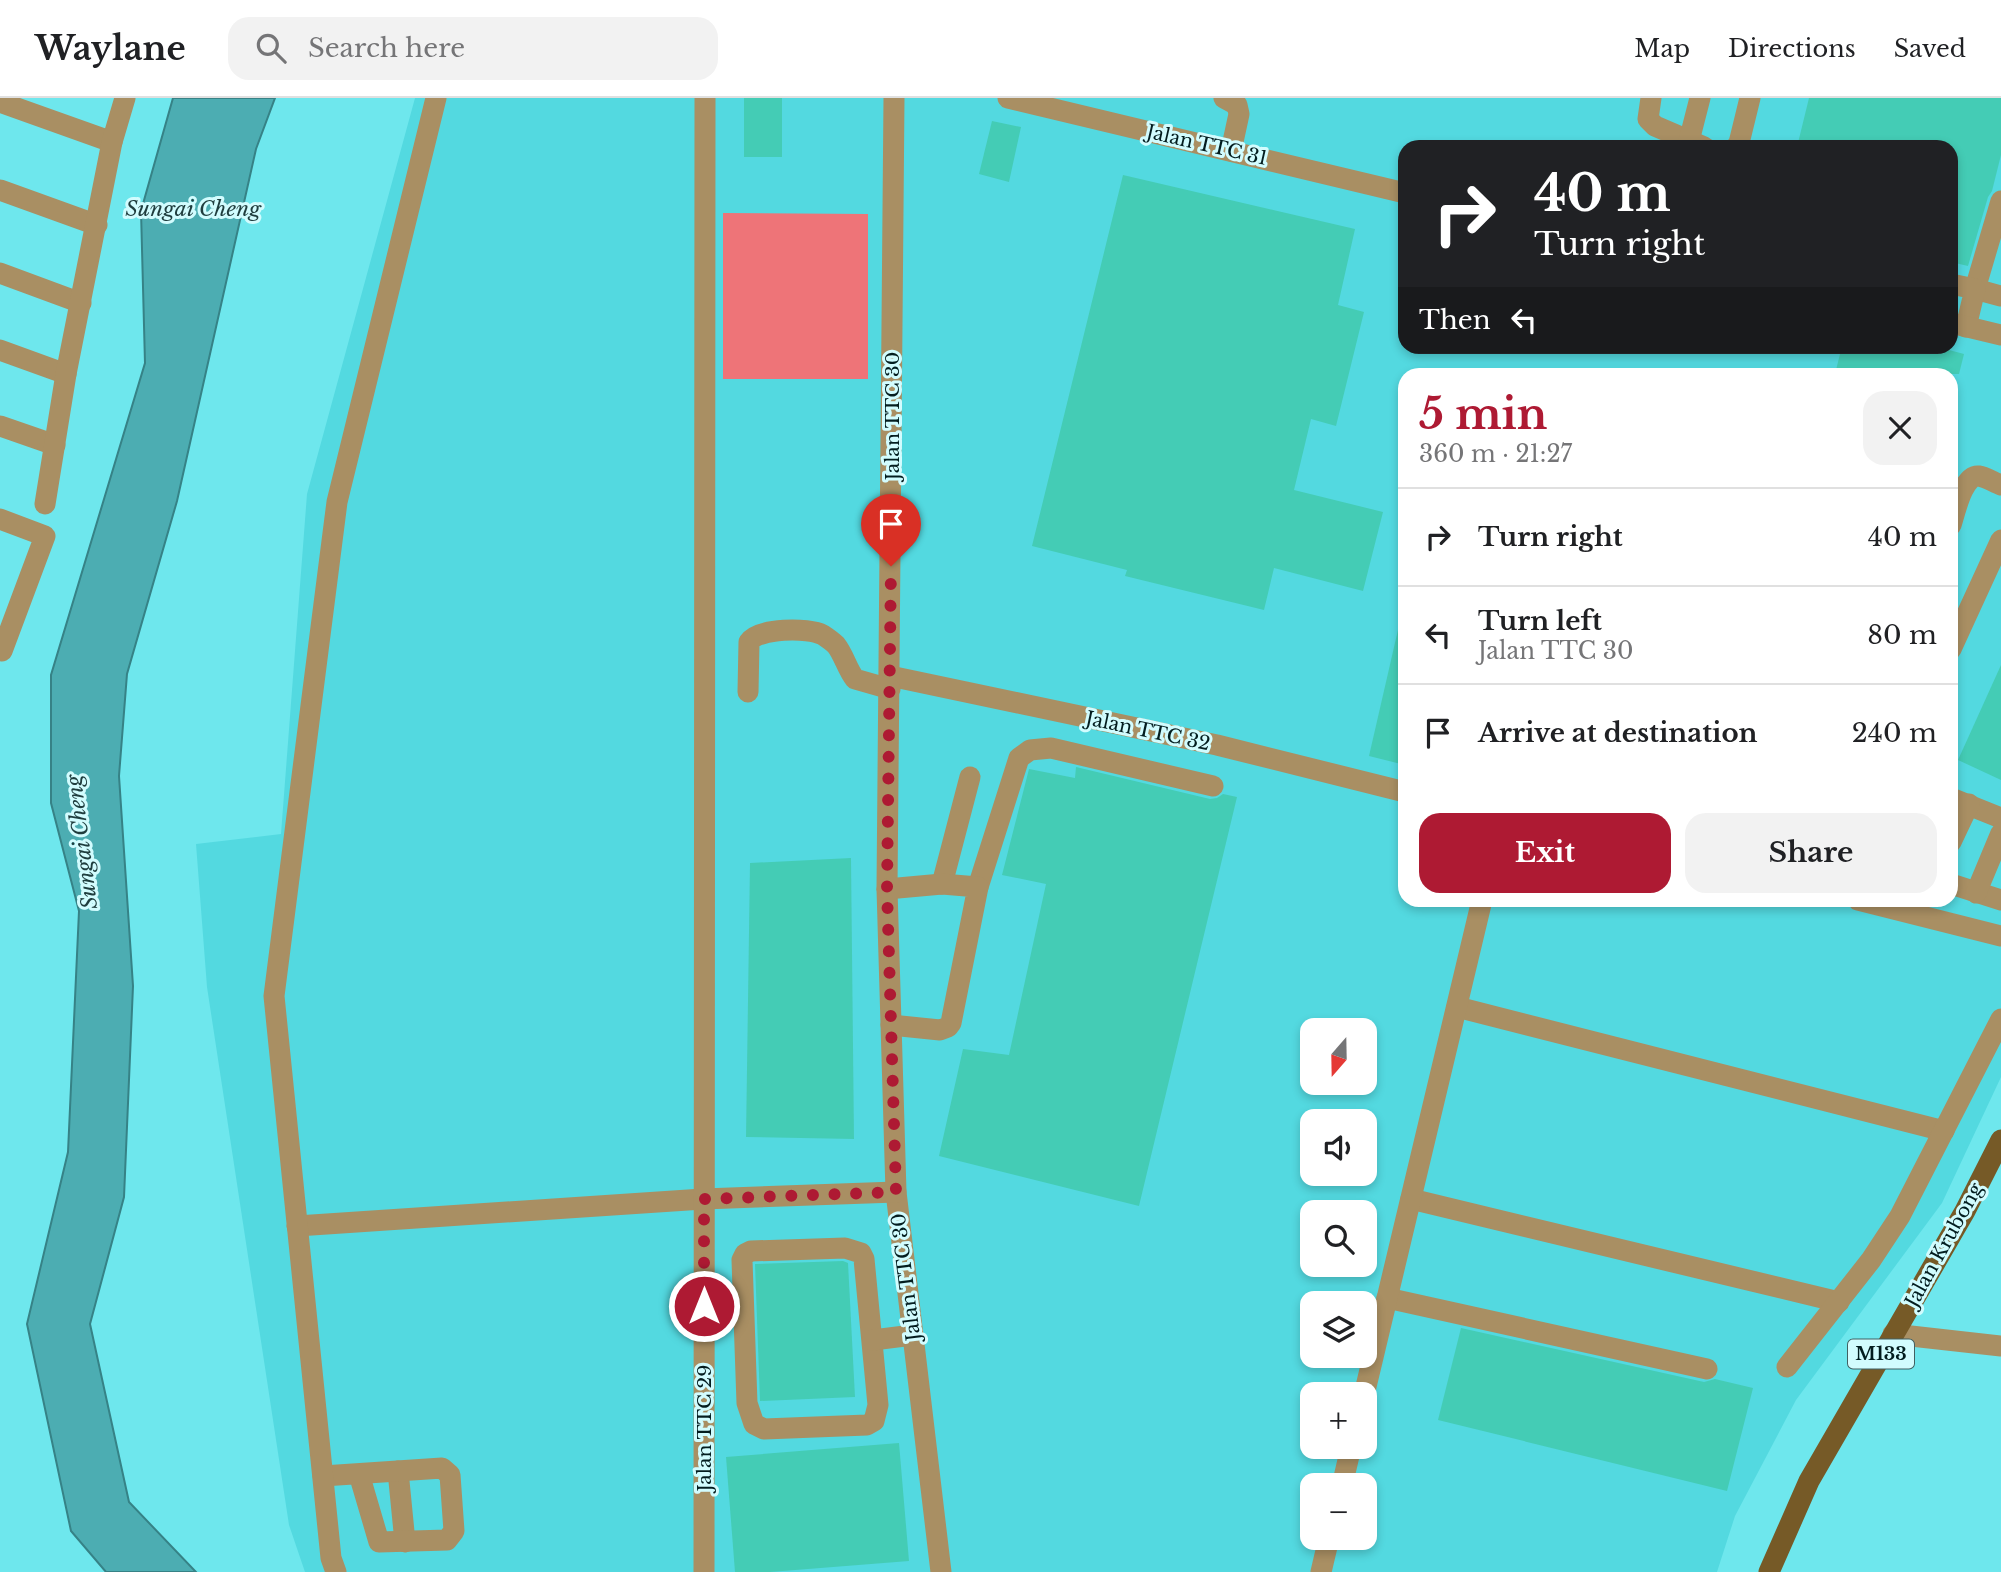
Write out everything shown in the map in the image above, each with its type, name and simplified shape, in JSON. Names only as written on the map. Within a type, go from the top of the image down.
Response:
[{"type":"main road","name":"Jalan Krubong","points":[[1769,1572],[1809,1481],[1965,1211],[2001,1140]]},
{"type":"street","points":[[45,504],[66,374],[112,142],[125,98]]},
{"type":"street","points":[[336,1572],[331,1558],[274,996],[337,502],[436,98]]},
{"type":"street","name":"Jalan TTC 29","points":[[704,1572],[705,98]]},
{"type":"street","name":"Jalan TTC 30","points":[[894,98],[887,889],[896,1192],[941,1572]]},
{"type":"street","name":"Jalan TTC 31","points":[[1008,98],[1398,191]]},
{"type":"street","points":[[1224,98],[1237,105],[1239,114],[1231,151]]},
{"type":"street","points":[[1651,98],[1648,119],[1655,126],[1688,140]]},
{"type":"street","points":[[1697,140],[1700,98]]},
{"type":"street","points":[[1741,140],[1750,98]]},
{"type":"street","points":[[0,102],[112,142]]},
{"type":"street","points":[[0,190],[97,225]]},
{"type":"street","points":[[2001,201],[1995,241],[1958,325],[2001,335]]},
{"type":"street","points":[[0,273],[81,303]]},
{"type":"street","points":[[1958,285],[2001,296]]},
{"type":"street","points":[[0,350],[66,374]]},
{"type":"street","points":[[0,426],[55,445]]},
{"type":"street","points":[[1958,504],[1971,477],[1978,475],[2001,485]]},
{"type":"street","points":[[0,519],[45,536],[2,651],[0,650]]},
{"type":"street","points":[[1958,634],[2001,540]]},
{"type":"street","name":"Jalan TTC 32","points":[[748,692],[749,642],[759,634],[809,631],[822,635],[836,645],[855,679],[890,682],[1217,746],[1398,790]]},
{"type":"street","points":[[891,1025],[940,1030],[951,1023],[978,887],[1019,758],[1030,750],[1051,748],[1213,786]]},
{"type":"street","points":[[942,884],[970,777]]},
{"type":"street","points":[[1960,801],[2001,818]]},
{"type":"street","points":[[1976,893],[2001,833]]},
{"type":"street","points":[[887,889],[942,884],[978,887]]},
{"type":"street","points":[[1958,887],[2001,900]]},
{"type":"street","points":[[1367,1382],[1480,907]]},
{"type":"street","points":[[1906,907],[2001,936]]},
{"type":"street","points":[[1457,1007],[1944,1132]]},
{"type":"street","points":[[1787,1367],[1871,1260],[1900,1216],[2001,1019]]},
{"type":"street","points":[[297,1226],[704,1199],[896,1192]]},
{"type":"street","points":[[1411,1199],[1839,1302]]},
{"type":"street","points":[[845,1248],[861,1254],[864,1259],[873,1340],[878,1405],[874,1422],[867,1425],[771,1430],[754,1424],[747,1403],[741,1266],[745,1254],[751,1251],[845,1248]]},
{"type":"street","points":[[1387,1298],[1707,1369]]},
{"type":"street","points":[[1893,1334],[2001,1346]]},
{"type":"street","points":[[873,1340],[913,1335]]},
{"type":"street","points":[[323,1476],[442,1468],[450,1475],[454,1531],[451,1537],[447,1540],[383,1543],[377,1540],[359,1474]]},
{"type":"street","points":[[398,1471],[405,1542]]},
{"type":"street","points":[[1321,1572],[1326,1550]]},
{"type":"shaded area","points":[[415,98],[2001,98],[2001,1077],[1942,1203],[1796,1400],[1735,1516],[1717,1572],[305,1572],[289,1525],[207,987],[196,844],[281,834],[307,494]]},
{"type":"shaded area","points":[[723,213],[868,214],[868,379],[723,379]]},
{"type":"water","name":"Sungai Cheng","points":[[173,98],[275,98],[256,149],[177,501],[127,674],[119,776],[133,986],[124,1197],[90,1324],[129,1502],[196,1572],[106,1572],[71,1531],[27,1324],[68,1152],[79,911],[51,803],[51,675],[145,363],[141,211]]},
{"type":"building","points":[[744,98],[782,98],[782,157],[744,157]]},
{"type":"building","points":[[1809,98],[2001,98],[2001,155],[1968,266],[1958,264],[1958,140],[1799,140]]},
{"type":"building","points":[[992,121],[1021,127],[1009,182],[979,174]]},
{"type":"building","points":[[1123,175],[1355,229],[1338,305],[1364,312],[1336,426],[1311,419],[1294,490],[1383,512],[1363,591],[1274,568],[1264,610],[1125,576],[1127,570],[1032,546]]},
{"type":"building","points":[[1840,354],[1964,354],[1959,374],[1958,368],[1836,368]]},
{"type":"building","points":[[1398,630],[1398,763],[1369,756]]},
{"type":"building","points":[[2001,665],[2001,780],[1958,760]]},
{"type":"building","points":[[1076,767],[1210,799],[1223,794],[1237,797],[1139,1206],[939,1156],[963,1049],[1009,1055],[1046,884],[1002,875],[1029,769],[1075,778]]},
{"type":"building","points":[[851,858],[854,1139],[746,1137],[750,863]]},
{"type":"building","points":[[848,1263],[855,1397],[760,1401],[755,1264]]},
{"type":"building","points":[[1461,1328],[1704,1382],[1715,1379],[1753,1388],[1727,1491],[1438,1420]]},
{"type":"building","points":[[899,1443],[909,1561],[770,1572],[735,1572],[726,1457]]},
{"type":"route","points":[[704,1306],[704,1199],[896,1192],[887,889],[891,566]]}]
